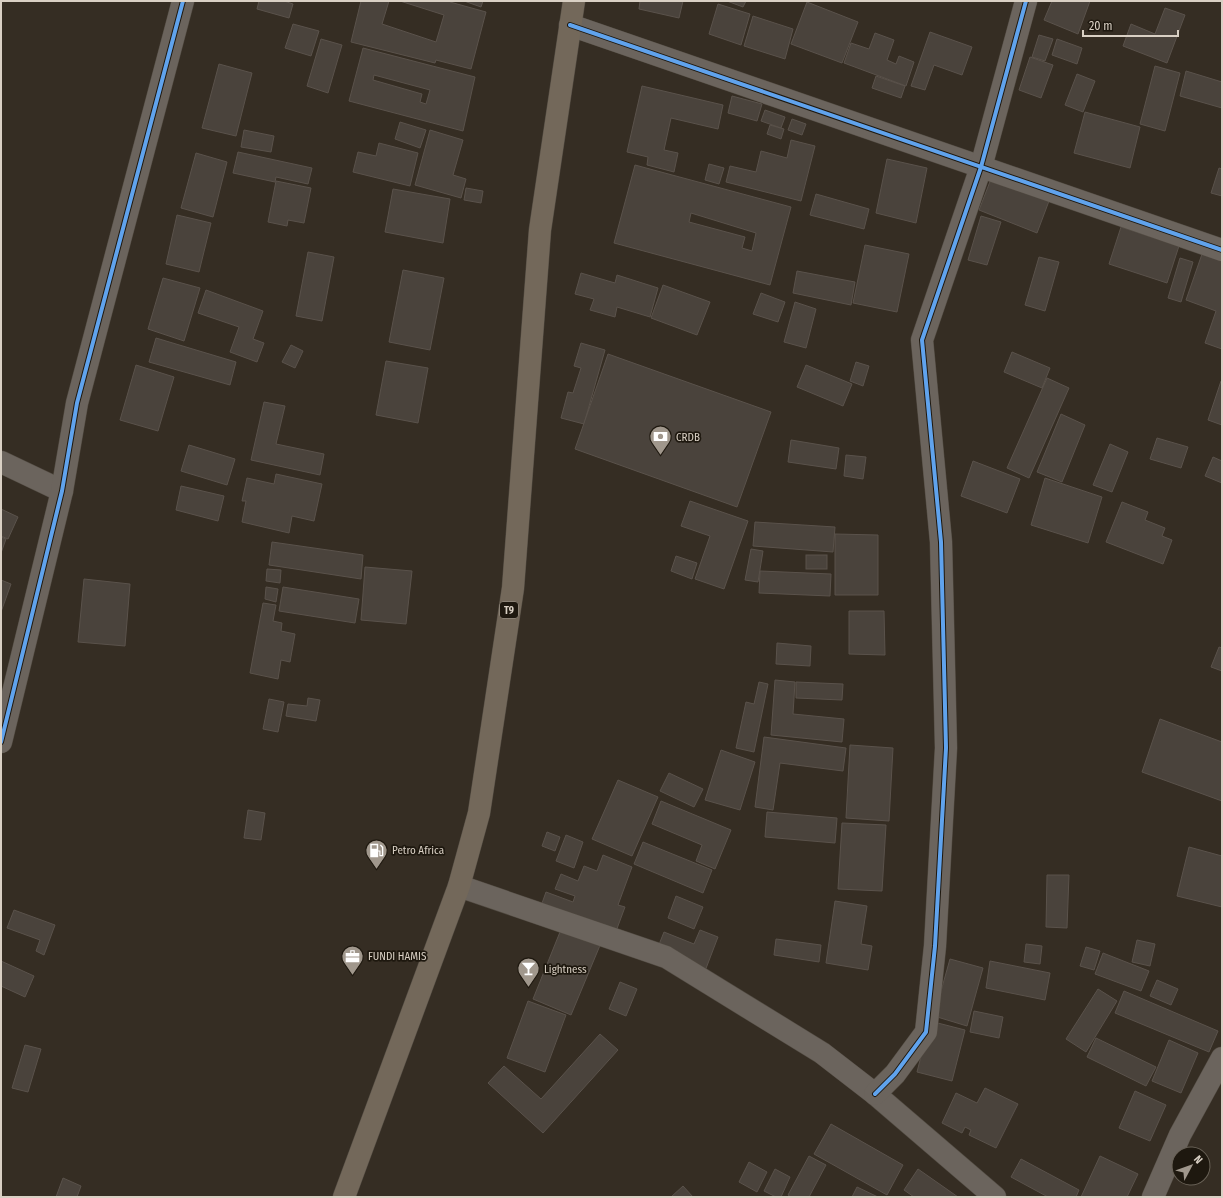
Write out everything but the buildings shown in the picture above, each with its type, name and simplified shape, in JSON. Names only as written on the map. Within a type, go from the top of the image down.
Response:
[{"type":"highway","name":"T9","points":[[344,1197],[460,886],[479,813],[513,588],[540,230],[574,1]]},
{"type":"street","points":[[1,742],[62,491],[77,404],[183,1]]},
{"type":"street","points":[[875,1094],[895,1074],[926,1032],[935,946],[946,748],[941,542],[922,340],[981,167],[1026,1]]},
{"type":"street","points":[[570,25],[1222,250]]},
{"type":"street","points":[[1,462],[62,491]]},
{"type":"street","points":[[460,886],[666,957],[822,1053],[875,1094],[995,1197]]},
{"type":"street","points":[[1153,1197],[1180,1135],[1222,1058]]},
{"type":"cycle path","points":[[1,742],[62,491],[77,403],[183,1]]},
{"type":"cycle path","points":[[875,1094],[895,1074],[926,1032],[935,946],[946,748],[941,542],[922,340],[981,167],[1026,1]]},
{"type":"cycle path","points":[[570,25],[1222,250]]},
{"type":"place","name":"CRDB","points":[[660,456]]},
{"type":"place","name":"Petro Africa","points":[[377,870]]},
{"type":"place","name":"FUNDI HAMIS","points":[[353,976]]},
{"type":"place","name":"Lightness","points":[[528,988]]}]
